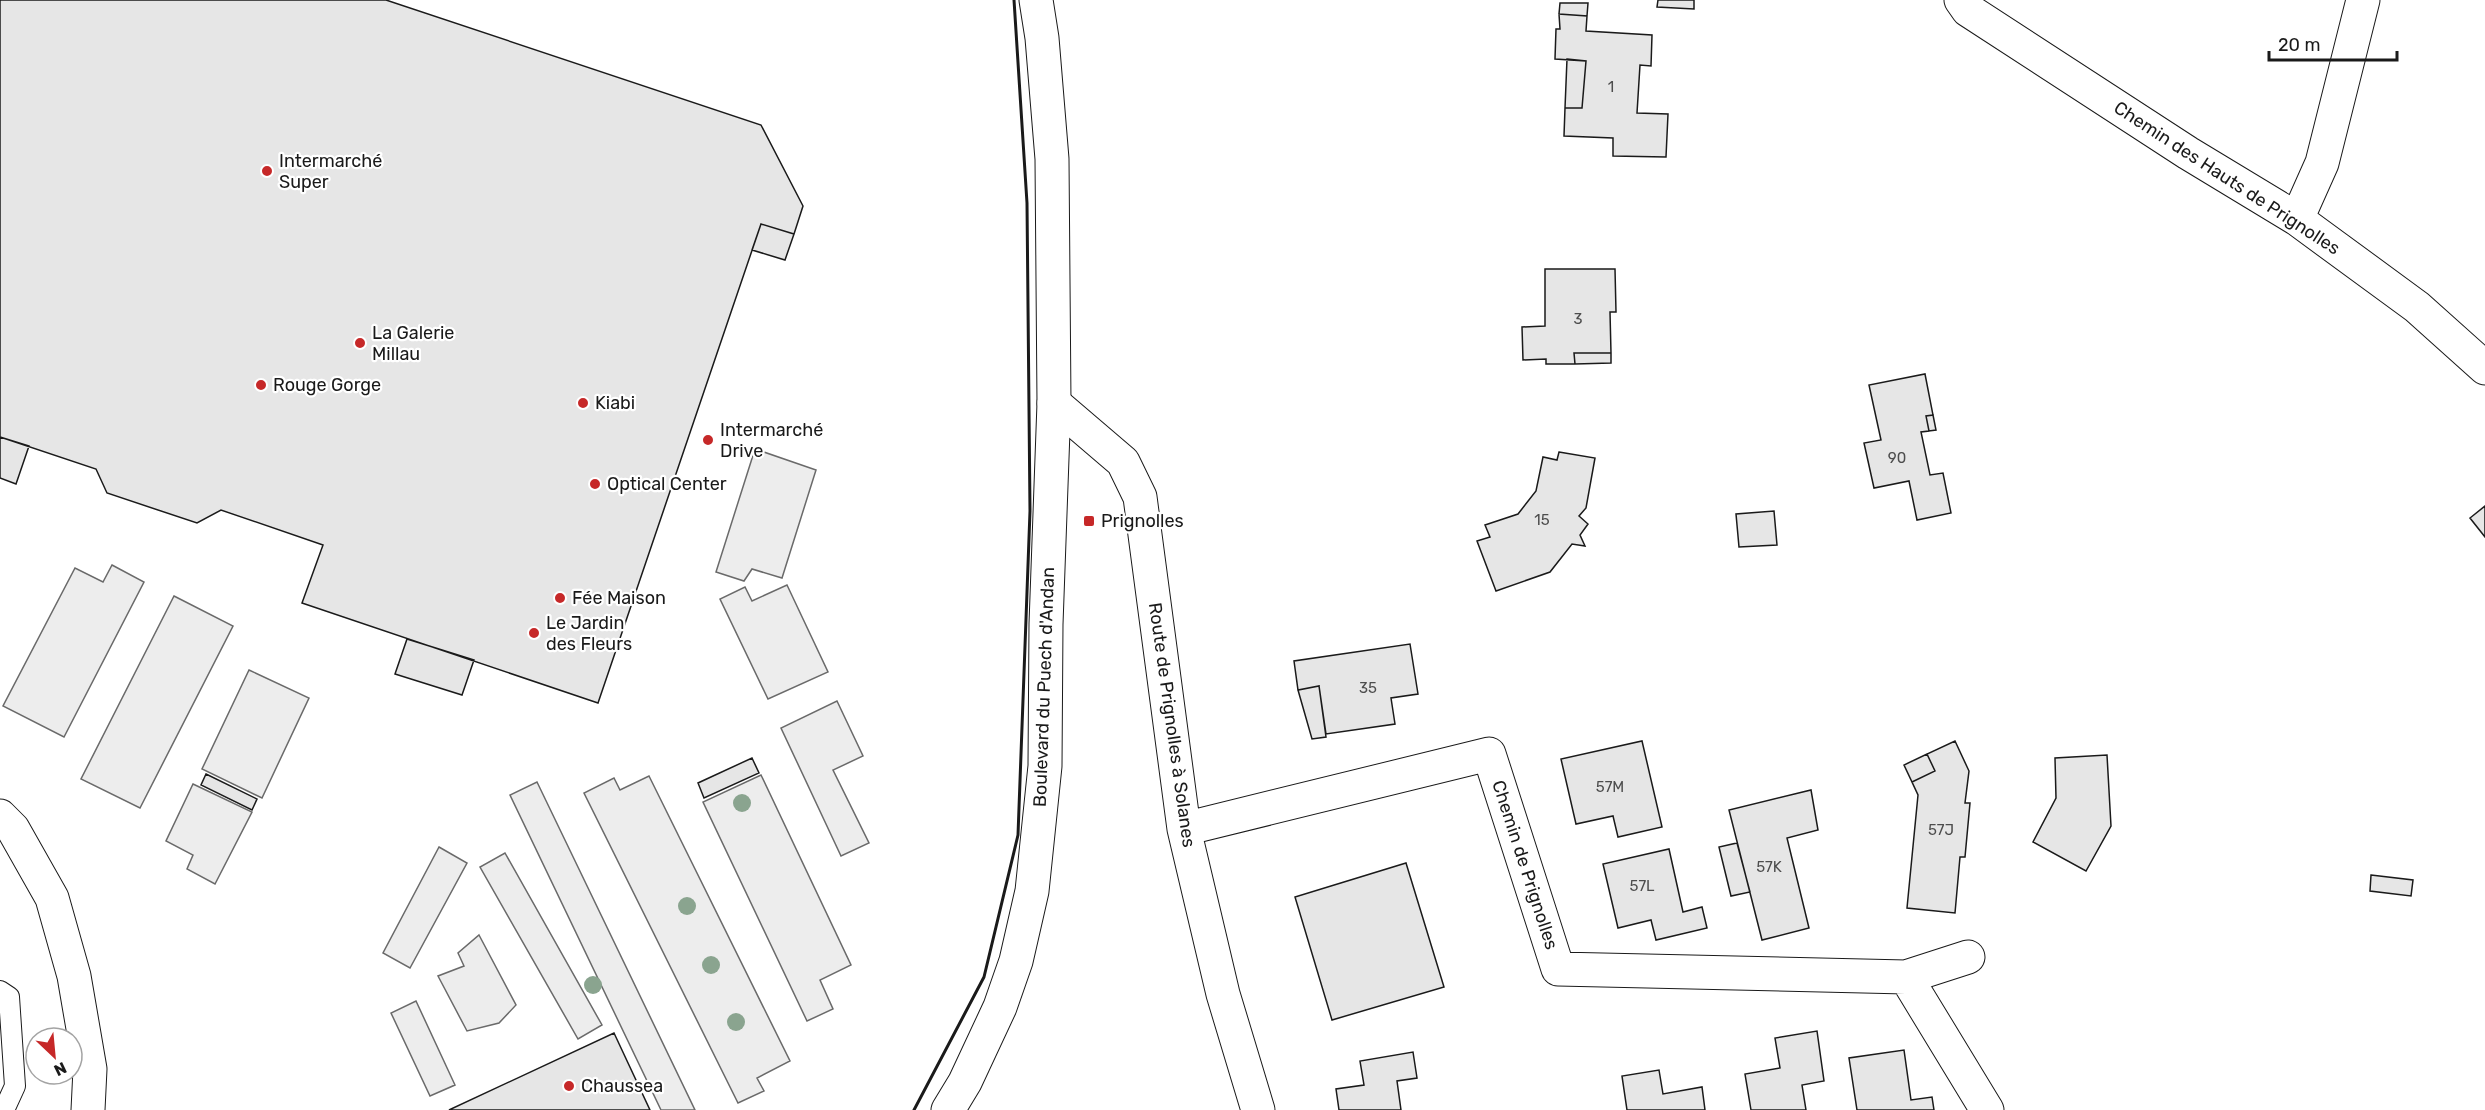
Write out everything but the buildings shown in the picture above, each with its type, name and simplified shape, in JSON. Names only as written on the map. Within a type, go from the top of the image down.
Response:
[{"type":"street","name":"Boulevard du Puech d'Andan","points":[[948,1110],[965,1082],[1000,1007],[1016,961],[1032,891],[1045,766],[1046,624],[1054,404],[1052,159],[1042,38],[1036,0]]},
{"type":"street","name":"Chemin des Hauts de Prignolles","points":[[1961,0],[1968,10],[2188,153],[2297,219],[2417,307],[2485,368]]},
{"type":"street","points":[[2297,219],[2322,163],[2362,0]]},
{"type":"street","name":"Route de Prignolles à Solanes","points":[[1054,404],[1123,462],[1140,497],[1184,829],[1223,994],[1258,1110]]},
{"type":"street","name":"Chemin de Prignolles","points":[[1184,829],[1489,754],[1558,969],[1906,977]]},
{"type":"street","points":[[0,816],[13,828],[52,898],[74,976],[90,1069],[88,1110]]},
{"type":"street","points":[[1968,957],[1906,977],[1987,1110]]},
{"type":"lane","points":[[0,991],[9,997],[15,1086],[4,1110]]},
{"type":"shaded area","points":[[755,449],[816,470],[782,578],[752,569],[744,581],[716,572]]},
{"type":"shaded area","points":[[112,565],[144,582],[64,737],[3,706],[75,568],[103,582]]},
{"type":"shaded area","points":[[787,585],[828,672],[768,699],[720,599],[745,587],[752,601]]},
{"type":"shaded area","points":[[174,596],[233,626],[140,808],[81,779]]},
{"type":"shaded area","points":[[249,670],[309,698],[262,798],[202,769]]},
{"type":"shaded area","points":[[837,701],[863,756],[833,770],[869,843],[841,856],[781,728]]},
{"type":"shaded area","points":[[761,775],[851,965],[820,980],[833,1009],[807,1021],[703,802]]},
{"type":"shaded area","points":[[649,776],[790,1061],[757,1078],[764,1091],[738,1103],[584,793],[614,778],[620,790]]},
{"type":"shaded area","points":[[537,782],[695,1110],[661,1110],[510,795]]},
{"type":"shaded area","points":[[193,784],[252,812],[215,884],[187,869],[193,855],[166,841]]},
{"type":"shaded area","points":[[439,847],[467,863],[410,968],[383,953]]},
{"type":"shaded area","points":[[505,853],[602,1025],[578,1039],[480,867]]},
{"type":"shaded area","points":[[479,935],[516,1005],[499,1023],[467,1031],[438,976],[464,966],[458,953]]},
{"type":"shaded area","points":[[416,1001],[455,1085],[430,1096],[391,1013]]},
{"type":"wall","points":[[914,1110],[984,977],[1018,835],[1030,511],[1027,203],[1014,0]]},
{"type":"place","name":"Intermarché Super","points":[[267,171]]},
{"type":"place","name":"La Galerie Millau","points":[[360,343]]},
{"type":"place","name":"Rouge Gorge","points":[[261,385]]},
{"type":"place","name":"Kiabi","points":[[583,403]]},
{"type":"place","name":"Intermarché Drive","points":[[708,440]]},
{"type":"place","name":"Optical Center","points":[[595,484]]},
{"type":"place","name":"Prignolles","points":[[1089,521]]},
{"type":"place","name":"Fée Maison","points":[[560,598]]},
{"type":"place","name":"Le Jardin des Fleurs","points":[[534,633]]},
{"type":"place","name":"Chaussea","points":[[569,1086]]}]
